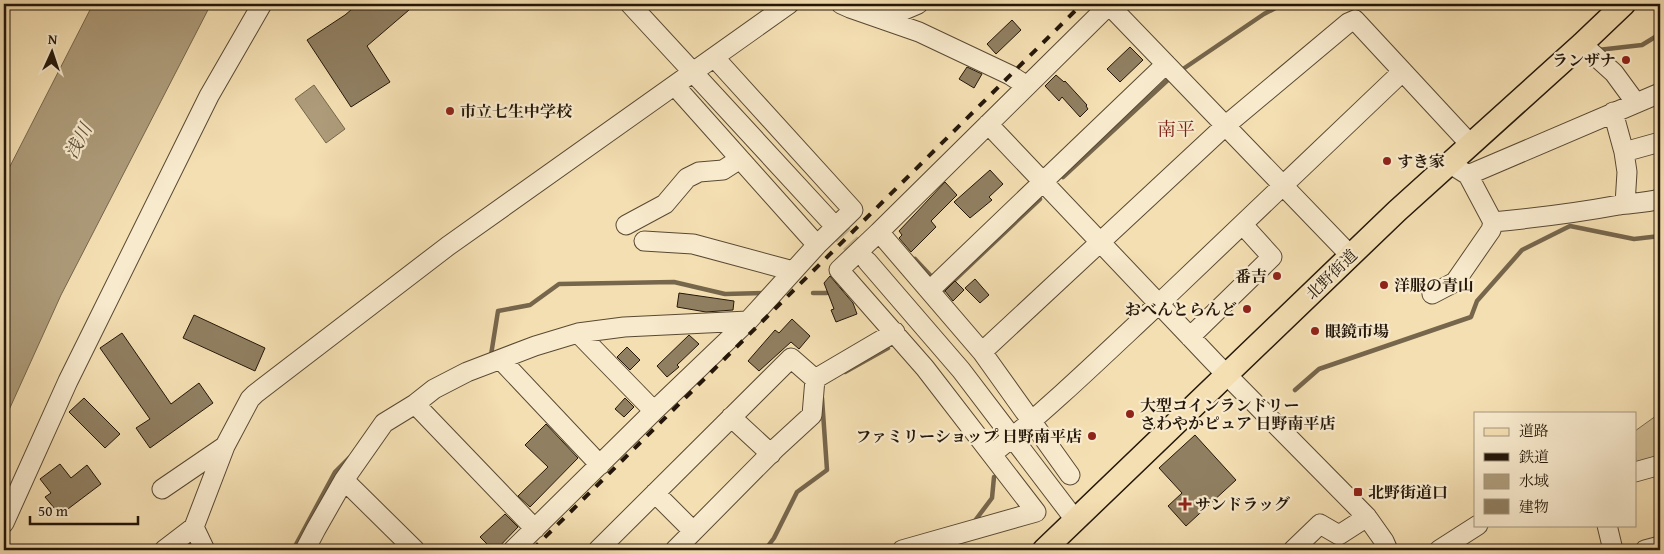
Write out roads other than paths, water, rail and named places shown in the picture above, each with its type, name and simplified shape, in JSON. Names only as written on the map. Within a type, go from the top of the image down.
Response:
[{"type":"main road","name":"北野街道","points":[[1044,550],[1350,255],[1624,4]]},
{"type":"street","points":[[4,523],[68,381],[209,96],[262,4]]},
{"type":"street","points":[[630,4],[831,222]]},
{"type":"street","points":[[164,550],[194,527],[224,446],[250,398],[260,389],[448,246],[789,4]]},
{"type":"street","points":[[841,4],[919,32],[1010,75],[1027,86]]},
{"type":"street","points":[[883,19],[918,4]]},
{"type":"street","points":[[902,550],[1036,512],[925,368],[839,270],[1109,4],[1350,255]]},
{"type":"street","points":[[982,352],[1225,126],[1348,23],[1355,20],[1470,144]]},
{"type":"street","points":[[1582,44],[1614,73],[1636,103]]},
{"type":"street","points":[[513,550],[748,321],[817,245],[853,210],[714,57]]},
{"type":"street","points":[[930,290],[1166,64]]},
{"type":"street","points":[[992,454],[1032,422],[1159,304],[1402,72]]},
{"type":"street","points":[[674,86],[817,245]]},
{"type":"street","points":[[1468,174],[1660,93]]},
{"type":"street","points":[[1613,112],[1624,152],[1626,172],[1625,204]]},
{"type":"street","points":[[988,124],[1226,375],[1368,517],[1382,547]]},
{"type":"street","points":[[1624,152],[1660,142]]},
{"type":"street","points":[[626,225],[666,204],[687,178],[699,172],[723,170],[740,159]]},
{"type":"street","points":[[1432,294],[1455,282],[1492,230],[1493,222],[1468,174],[1449,163]]},
{"type":"street","points":[[1493,222],[1550,217],[1625,204],[1646,203],[1660,199]]},
{"type":"street","points":[[1190,337],[1272,257],[1243,225]]},
{"type":"street","points":[[879,232],[982,352],[1070,474]]},
{"type":"street","points":[[644,241],[693,244],[793,271]]},
{"type":"street","points":[[867,261],[961,370],[1076,521]]},
{"type":"street","points":[[305,550],[344,480],[384,423],[415,404],[434,389],[467,372],[535,346],[578,333],[624,327],[748,321]]},
{"type":"street","points":[[815,378],[895,332]]},
{"type":"street","points":[[578,333],[654,411]]},
{"type":"street","points":[[598,550],[791,358],[815,378]]},
{"type":"street","points":[[501,360],[600,465]]},
{"type":"street","points":[[675,550],[771,454],[812,416],[815,378]]},
{"type":"street","points":[[415,404],[535,529]]},
{"type":"street","points":[[731,417],[771,454]]},
{"type":"street","points":[[162,489],[224,446]]},
{"type":"street","points":[[1636,472],[1660,465]]},
{"type":"street","points":[[344,480],[415,550]]},
{"type":"street","points":[[655,493],[693,531]]},
{"type":"street","points":[[1293,550],[1320,524],[1339,535],[1368,517]]},
{"type":"street","points":[[1439,550],[1476,526]]},
{"type":"street","points":[[1607,526],[1613,550]]},
{"type":"street","points":[[194,527],[205,550]]},
{"type":"street","points":[[1645,550],[1660,546]]},
{"type":"water","name":"浅川","points":[[93,4],[211,4],[61,295],[4,421],[4,178]]},
{"type":"water","points":[[314,85],[345,129],[326,143],[295,99]]},
{"type":"waterway","points":[[1183,69],[1264,14],[1283,4]]},
{"type":"waterway","points":[[1598,50],[1642,45],[1660,34]]},
{"type":"waterway","points":[[1063,177],[1170,78]]},
{"type":"waterway","points":[[944,290],[1040,199]]},
{"type":"waterway","points":[[1295,390],[1319,369],[1471,317],[1477,301],[1522,250],[1570,226],[1634,239],[1660,236]]},
{"type":"waterway","points":[[915,259],[930,275]]},
{"type":"waterway","points":[[488,356],[491,355],[498,311],[530,305],[559,284],[674,282],[725,294],[766,293]]},
{"type":"waterway","points":[[813,293],[826,293],[844,288]]},
{"type":"waterway","points":[[845,372],[888,348]]},
{"type":"waterway","points":[[765,550],[774,538],[797,492],[827,470],[822,398]]},
{"type":"waterway","points":[[293,550],[335,472],[349,458]]},
{"type":"waterway","points":[[974,522],[992,498],[994,477]]},
{"type":"tunnel","points":[[831,222],[867,261]]},
{"type":"railway","points":[[532,550],[1082,4]]},
{"type":"place","name":"ランザナ","points":[[1626,60]]},
{"type":"place","name":"市立七生中学校","points":[[450,111]]},
{"type":"place","name":"すき家","points":[[1387,161]]},
{"type":"place","name":"番吉","points":[[1277,276]]},
{"type":"place","name":"洋服の青山","points":[[1384,285]]},
{"type":"place","name":"おべんとらんど","points":[[1247,309]]},
{"type":"place","name":"眼鏡市場","points":[[1315,331]]},
{"type":"place","name":"大型コインランドリー さわやかピュア 日野南平店","points":[[1130,414]]},
{"type":"place","name":"ファミリーショップ 日野南平店","points":[[1092,436]]},
{"type":"place","name":"北野街道口","points":[[1358,492]]},
{"type":"place","name":"サンドラッグ","points":[[1185,504]]},
{"type":"district","name":"南平","points":[[1176,129]]}]
